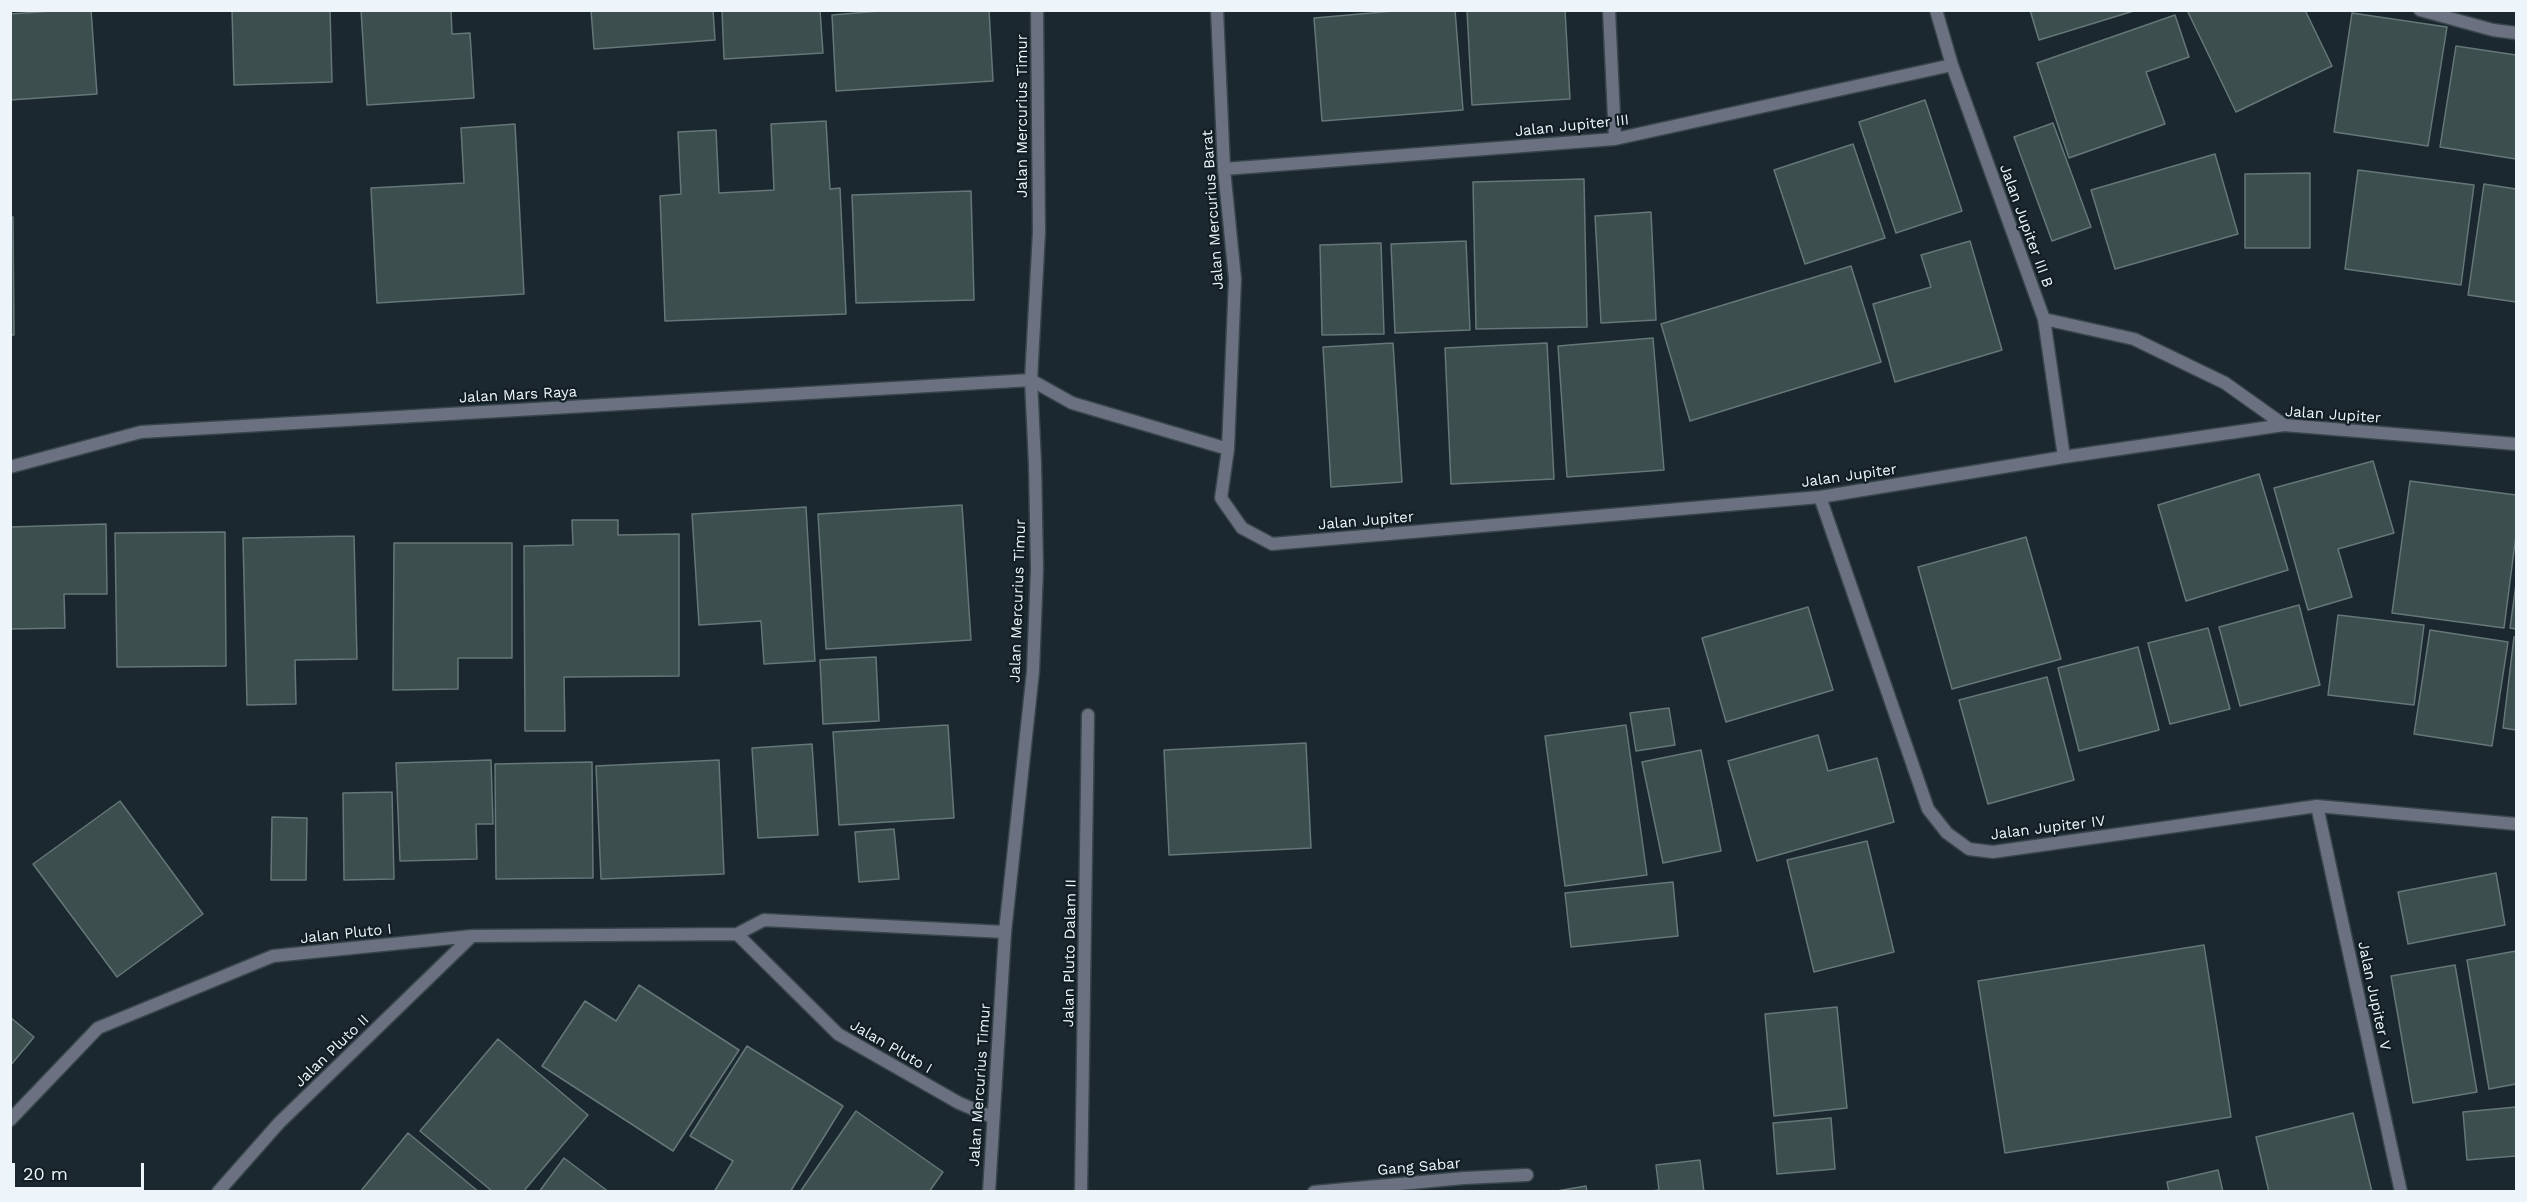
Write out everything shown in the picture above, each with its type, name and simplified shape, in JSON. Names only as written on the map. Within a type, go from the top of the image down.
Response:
[{"type":"street","name":"Jalan Mercurius Timur","points":[[989,1191],[1005,932],[1033,671],[1036,569],[1031,380],[1039,232],[1037,10]]},
{"type":"street","name":"Jalan Mercurius Barat","points":[[1217,10],[1224,169],[1234,279],[1228,450],[1223,479]]},
{"type":"street","points":[[1609,10],[1615,140]]},
{"type":"street","name":"Jalan Jupiter III B","points":[[1936,10],[1952,64],[2043,319],[2064,457]]},
{"type":"street","points":[[2420,10],[2493,30],[2517,33]]},
{"type":"street","name":"Jalan Jupiter III","points":[[1224,169],[1615,140],[1952,64]]},
{"type":"street","points":[[2043,319],[2134,339],[2225,383],[2284,425]]},
{"type":"street","points":[[1031,380],[1072,403],[1228,450]]},
{"type":"street","name":"Jalan Mars Raya","points":[[10,467],[141,432],[1031,380]]},
{"type":"street","name":"Jalan Jupiter","points":[[1223,479],[1221,498],[1242,528],[1272,544],[1820,497],[2064,457],[2284,425],[2517,444]]},
{"type":"street","name":"Jalan Jupiter IV","points":[[1820,497],[1928,809],[1947,833],[1969,849],[1993,852],[2318,806],[2517,824]]},
{"type":"street","name":"Jalan Pluto Dalam II","points":[[1081,1191],[1088,715]]},
{"type":"street","name":"Jalan Jupiter V","points":[[2318,806],[2401,1191]]},
{"type":"street","name":"Jalan Pluto I","points":[[10,1120],[98,1028],[273,956],[472,936],[737,934],[764,920],[1005,932]]},
{"type":"street","name":"Jalan Pluto I","points":[[737,934],[838,1034],[959,1103],[992,1117]]},
{"type":"street","name":"Jalan Pluto II","points":[[218,1191],[279,1123],[472,936]]},
{"type":"street","name":"Gang Sabar","points":[[1314,1191],[1527,1175]]},
{"type":"building","points":[[91,10],[97,94],[10,100],[10,14]]},
{"type":"building","points":[[232,10],[330,10],[332,82],[234,85]]},
{"type":"building","points":[[361,10],[451,10],[452,34],[470,33],[474,98],[367,105]]},
{"type":"building","points":[[591,10],[713,10],[715,40],[594,49]]},
{"type":"building","points":[[722,10],[820,10],[823,53],[724,59]]},
{"type":"building","points":[[892,10],[989,10],[993,81],[836,91],[832,15]]},
{"type":"building","points":[[1405,10],[1455,10],[1463,110],[1322,121],[1314,18]]},
{"type":"building","points":[[1467,10],[1565,10],[1570,99],[1472,105]]},
{"type":"building","points":[[2030,10],[2137,10],[2039,40]]},
{"type":"building","points":[[2187,10],[2305,10],[2332,66],[2236,112]]},
{"type":"building","points":[[2352,13],[2447,27],[2428,146],[2334,132]]},
{"type":"building","points":[[2175,15],[2189,57],[2146,72],[2165,124],[2069,158],[2037,63]]},
{"type":"building","points":[[2456,46],[2516,55],[2516,159],[2440,147]]},
{"type":"building","points":[[1925,100],[1962,211],[1896,233],[1859,122]]},
{"type":"building","points":[[826,121],[830,189],[840,188],[846,314],[665,321],[660,196],[681,194],[678,132],[716,130],[719,193],[774,190],[771,124]]},
{"type":"building","points":[[2053,123],[2091,227],[2052,241],[2014,137]]},
{"type":"building","points":[[515,124],[524,294],[377,303],[371,188],[464,183],[461,128]]},
{"type":"building","points":[[1853,144],[1885,238],[1805,264],[1774,170]]},
{"type":"building","points":[[2215,154],[2238,234],[2115,269],[2091,190]]},
{"type":"building","points":[[2358,170],[2474,185],[2461,285],[2345,269]]},
{"type":"building","points":[[2310,173],[2310,248],[2245,248],[2245,174]]},
{"type":"building","points":[[1584,179],[1587,327],[1476,329],[1473,182]]},
{"type":"building","points":[[2484,184],[2516,189],[2516,302],[2468,295]]},
{"type":"building","points":[[971,191],[974,300],[856,303],[852,195]]},
{"type":"building","points":[[1651,212],[1656,320],[1601,323],[1595,216]]},
{"type":"building","points":[[10,217],[13,217],[14,335],[10,335]]},
{"type":"building","points":[[1466,241],[1470,330],[1395,333],[1391,244]]},
{"type":"building","points":[[1970,241],[2002,350],[1895,382],[1873,304],[1931,287],[1921,255]]},
{"type":"building","points":[[1381,243],[1384,334],[1322,335],[1320,245]]},
{"type":"building","points":[[1851,266],[1881,362],[1690,421],[1661,324]]},
{"type":"building","points":[[1653,338],[1664,470],[1567,477],[1558,346]]},
{"type":"building","points":[[1393,343],[1402,482],[1331,487],[1323,347]]},
{"type":"building","points":[[1547,343],[1554,479],[1451,484],[1445,348]]},
{"type":"building","points":[[2373,461],[2394,533],[2338,549],[2352,597],[2308,610],[2274,488]]},
{"type":"building","points":[[2259,474],[2288,570],[2186,601],[2158,505]]},
{"type":"building","points":[[2410,481],[2516,495],[2516,535],[2504,628],[2392,613]]},
{"type":"building","points":[[962,505],[971,640],[826,649],[818,514]]},
{"type":"building","points":[[806,507],[815,661],[764,664],[761,621],[699,625],[692,514]]},
{"type":"building","points":[[572,520],[618,520],[618,535],[679,534],[679,676],[564,677],[565,731],[525,731],[524,546],[573,545]]},
{"type":"building","points":[[106,524],[107,594],[64,594],[65,628],[10,629],[10,527]]},
{"type":"building","points":[[225,532],[226,666],[117,667],[115,533]]},
{"type":"building","points":[[354,536],[357,659],[295,660],[296,704],[247,705],[243,538]]},
{"type":"building","points":[[2026,537],[2061,659],[1952,689],[1918,567]]},
{"type":"building","points":[[394,543],[512,543],[512,658],[458,658],[458,689],[393,690]]},
{"type":"building","points":[[2516,584],[2516,629],[2510,628]]},
{"type":"building","points":[[2299,605],[2320,685],[2240,706],[2219,627]]},
{"type":"building","points":[[1808,607],[1833,690],[1726,722],[1702,638]]},
{"type":"building","points":[[2338,615],[2424,625],[2414,705],[2328,695]]},
{"type":"building","points":[[2208,628],[2230,709],[2170,724],[2148,643]]},
{"type":"building","points":[[2430,630],[2508,642],[2492,746],[2414,734]]},
{"type":"building","points":[[2514,637],[2516,637],[2516,730],[2503,728]]},
{"type":"building","points":[[2138,647],[2159,730],[2079,751],[2058,668]]},
{"type":"building","points":[[876,657],[879,721],[823,724],[820,660]]},
{"type":"building","points":[[2047,677],[2074,780],[1988,804],[1959,700]]},
{"type":"building","points":[[1669,708],[1675,745],[1636,751],[1630,713]]},
{"type":"building","points":[[948,725],[954,818],[839,825],[833,732]]},
{"type":"building","points":[[1626,725],[1647,875],[1565,886],[1545,736]]},
{"type":"building","points":[[1818,735],[1828,771],[1877,758],[1894,822],[1757,861],[1728,761]]},
{"type":"building","points":[[1306,743],[1311,848],[1169,855],[1164,750]]},
{"type":"building","points":[[812,744],[818,835],[758,838],[752,748]]},
{"type":"building","points":[[1701,750],[1721,851],[1663,863],[1642,762]]},
{"type":"building","points":[[491,760],[493,824],[476,824],[477,859],[400,861],[396,763]]},
{"type":"building","points":[[719,760],[724,874],[601,879],[596,766]]},
{"type":"building","points":[[592,762],[593,878],[496,879],[495,764]]},
{"type":"building","points":[[392,792],[394,879],[344,880],[343,793]]},
{"type":"building","points":[[120,801],[203,914],[117,977],[33,864]]},
{"type":"building","points":[[272,817],[307,818],[306,880],[271,880]]},
{"type":"building","points":[[894,829],[899,879],[859,882],[855,832]]},
{"type":"building","points":[[1867,841],[1894,952],[1814,972],[1787,860]]},
{"type":"building","points":[[2496,873],[2505,925],[2408,944],[2398,892]]},
{"type":"building","points":[[1673,882],[1678,936],[1571,947],[1565,893]]},
{"type":"building","points":[[2204,945],[2231,1117],[2005,1153],[1978,981]]},
{"type":"building","points":[[2516,951],[2516,1084],[2489,1089],[2467,960]]},
{"type":"building","points":[[2455,965],[2477,1092],[2413,1103],[2391,976]]},
{"type":"building","points":[[639,985],[739,1050],[673,1151],[542,1066],[585,1001],[616,1021]]},
{"type":"building","points":[[1837,1007],[1847,1108],[1774,1116],[1765,1014]]},
{"type":"building","points":[[10,1017],[34,1037],[10,1066]]},
{"type":"building","points":[[498,1039],[588,1115],[523,1192],[493,1192],[420,1131]]},
{"type":"building","points":[[747,1046],[843,1106],[790,1192],[714,1192],[733,1161],[690,1136]]},
{"type":"building","points":[[2516,1107],[2516,1156],[2467,1160],[2463,1112]]},
{"type":"building","points":[[856,1111],[943,1172],[929,1192],[800,1192]]},
{"type":"building","points":[[2353,1113],[2372,1192],[2269,1192],[2256,1137]]},
{"type":"building","points":[[1831,1118],[1835,1169],[1777,1174],[1773,1123]]},
{"type":"building","points":[[408,1133],[479,1192],[360,1192]]},
{"type":"building","points":[[564,1158],[609,1192],[539,1192]]},
{"type":"building","points":[[1700,1160],[1704,1192],[1644,1192],[1659,1190],[1656,1165]]},
{"type":"building","points":[[2218,1170],[2223,1192],[2169,1192],[2167,1182]]},
{"type":"building","points":[[1586,1186],[1587,1192],[1551,1192]]}]
